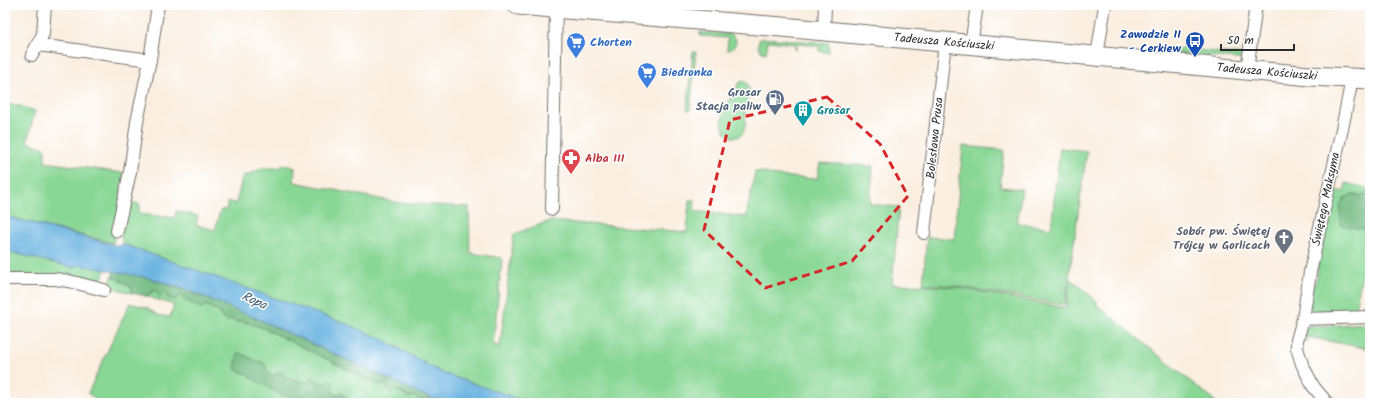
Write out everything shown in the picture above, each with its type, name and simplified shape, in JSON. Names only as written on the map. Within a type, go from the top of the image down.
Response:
[{"type":"main road","name":"Tadeusza Kościuszki","points":[[518,5],[556,8],[591,8],[971,45],[1350,79],[1370,79]]},
{"type":"street","points":[[45,5],[43,34],[35,50],[150,60]]},
{"type":"street","points":[[117,231],[130,172],[137,122],[150,60],[158,5]]},
{"type":"street","points":[[824,31],[825,5]]},
{"type":"street","points":[[971,45],[977,5]]},
{"type":"street","points":[[1097,56],[1105,5]]},
{"type":"street","points":[[1247,70],[1256,5]]},
{"type":"street","points":[[552,209],[556,8]]},
{"type":"street","name":"Bolesława Prusa","points":[[924,233],[945,42]]},
{"type":"street","name":"Świętego Maksyma","points":[[1327,403],[1313,386],[1300,358],[1297,348],[1297,340],[1303,319],[1312,265],[1342,129],[1350,89],[1350,79]]},
{"type":"street","points":[[5,279],[55,279],[104,290]]},
{"type":"street","points":[[1303,319],[1370,317]]},
{"type":"highlighted area","points":[[827,97],[880,144],[908,196],[852,261],[765,288],[704,230],[730,120]]},
{"type":"green space","points":[[700,32],[731,34],[736,39],[735,45],[733,48],[727,50],[728,38],[700,36]]},
{"type":"green space","points":[[763,38],[829,43],[829,53],[819,51],[819,46],[797,44],[795,50],[795,44],[768,41],[766,53],[762,52],[758,46],[759,40]]},
{"type":"green space","points":[[1177,48],[1245,55],[1247,60],[1175,53],[1173,50]]},
{"type":"green space","points":[[693,52],[696,52],[690,110],[687,110]]},
{"type":"green space","points":[[742,81],[747,83],[751,95],[747,100],[746,105],[744,130],[738,137],[731,137],[725,132],[723,126],[724,111],[739,83]]},
{"type":"green space","points":[[5,104],[20,106],[35,111],[27,142],[45,148],[45,162],[130,174],[113,243],[5,216]]},
{"type":"green space","points":[[963,146],[1004,150],[1000,187],[1022,189],[1017,223],[1051,228],[1060,148],[1087,151],[1065,305],[954,286],[923,284],[927,237],[954,239]]},
{"type":"green space","points":[[820,163],[873,166],[870,204],[899,207],[892,284],[955,287],[1066,308],[1070,278],[1097,301],[1097,305],[1217,403],[531,403],[442,373],[380,338],[347,324],[123,244],[121,236],[132,186],[130,202],[140,204],[139,214],[175,218],[176,211],[198,216],[196,225],[215,230],[220,211],[222,209],[226,210],[228,202],[236,203],[243,175],[246,176],[262,168],[279,168],[283,164],[295,168],[294,182],[400,203],[469,207],[470,253],[502,258],[501,271],[499,273],[500,279],[493,343],[500,346],[514,234],[550,221],[687,232],[689,200],[695,200],[694,211],[746,217],[755,172],[762,172],[776,176],[817,179]]},
{"type":"green space","points":[[1346,183],[1370,189],[1370,271],[1363,271],[1354,313],[1314,316],[1311,311],[1310,304],[1312,288],[1317,278],[1318,262],[1332,189],[1344,192]]},
{"type":"green space","points":[[1370,192],[1370,229],[1360,229],[1341,225],[1340,205],[1344,199],[1352,194],[1360,196]]},
{"type":"green space","points":[[5,251],[74,268],[79,264],[105,269],[100,285],[5,273]]},
{"type":"green space","points":[[114,270],[149,278],[231,307],[443,403],[424,403],[413,396],[409,398],[401,392],[394,390],[391,393],[387,389],[386,385],[382,383],[379,385],[264,328],[242,321],[237,322],[231,319],[227,321],[222,318],[220,313],[207,305],[201,308],[189,302],[188,303],[179,295],[176,300],[167,298],[167,295],[164,294],[161,297],[155,290],[146,296],[132,293],[132,287],[112,276]]},
{"type":"green space","points":[[112,276],[132,287],[132,293],[109,287]]},
{"type":"green space","points":[[155,290],[167,295],[178,295],[201,308],[206,305],[220,313],[222,318],[231,319],[237,322],[242,321],[264,328],[379,385],[381,383],[401,392],[409,398],[413,396],[424,403],[100,403],[88,393],[130,303],[148,308],[158,315],[170,317],[174,305],[146,296]]},
{"type":"green space","points":[[1370,323],[1370,349],[1308,337],[1307,342],[1302,341],[1306,326]]},
{"type":"green space","points":[[238,352],[256,361],[263,362],[266,367],[266,371],[274,376],[276,373],[282,371],[285,378],[307,382],[312,378],[323,384],[328,379],[333,381],[334,386],[332,389],[334,395],[342,393],[346,401],[341,403],[302,403],[287,395],[285,397],[250,377],[249,374],[235,369]]},
{"type":"water","name":"Ropa","points":[[5,216],[119,246],[123,244],[347,324],[380,338],[442,373],[531,403],[444,403],[421,394],[258,319],[190,291],[149,278],[79,265],[74,268],[5,251]]},
{"type":"place","name":"Zawodzie II - Cerkiew","points":[[1195,58]]},
{"type":"place","name":"Chorten","points":[[576,59]]},
{"type":"place","name":"Biedronka","points":[[647,89]]},
{"type":"place","name":"Grosar Stacja paliw","points":[[775,116]]},
{"type":"place","name":"Grosar","points":[[803,127]]},
{"type":"place","name":"Alba III","points":[[571,175]]},
{"type":"place","name":"Sobór pw. Świętej Trójcy w Gorlicach","points":[[1284,255]]}]
